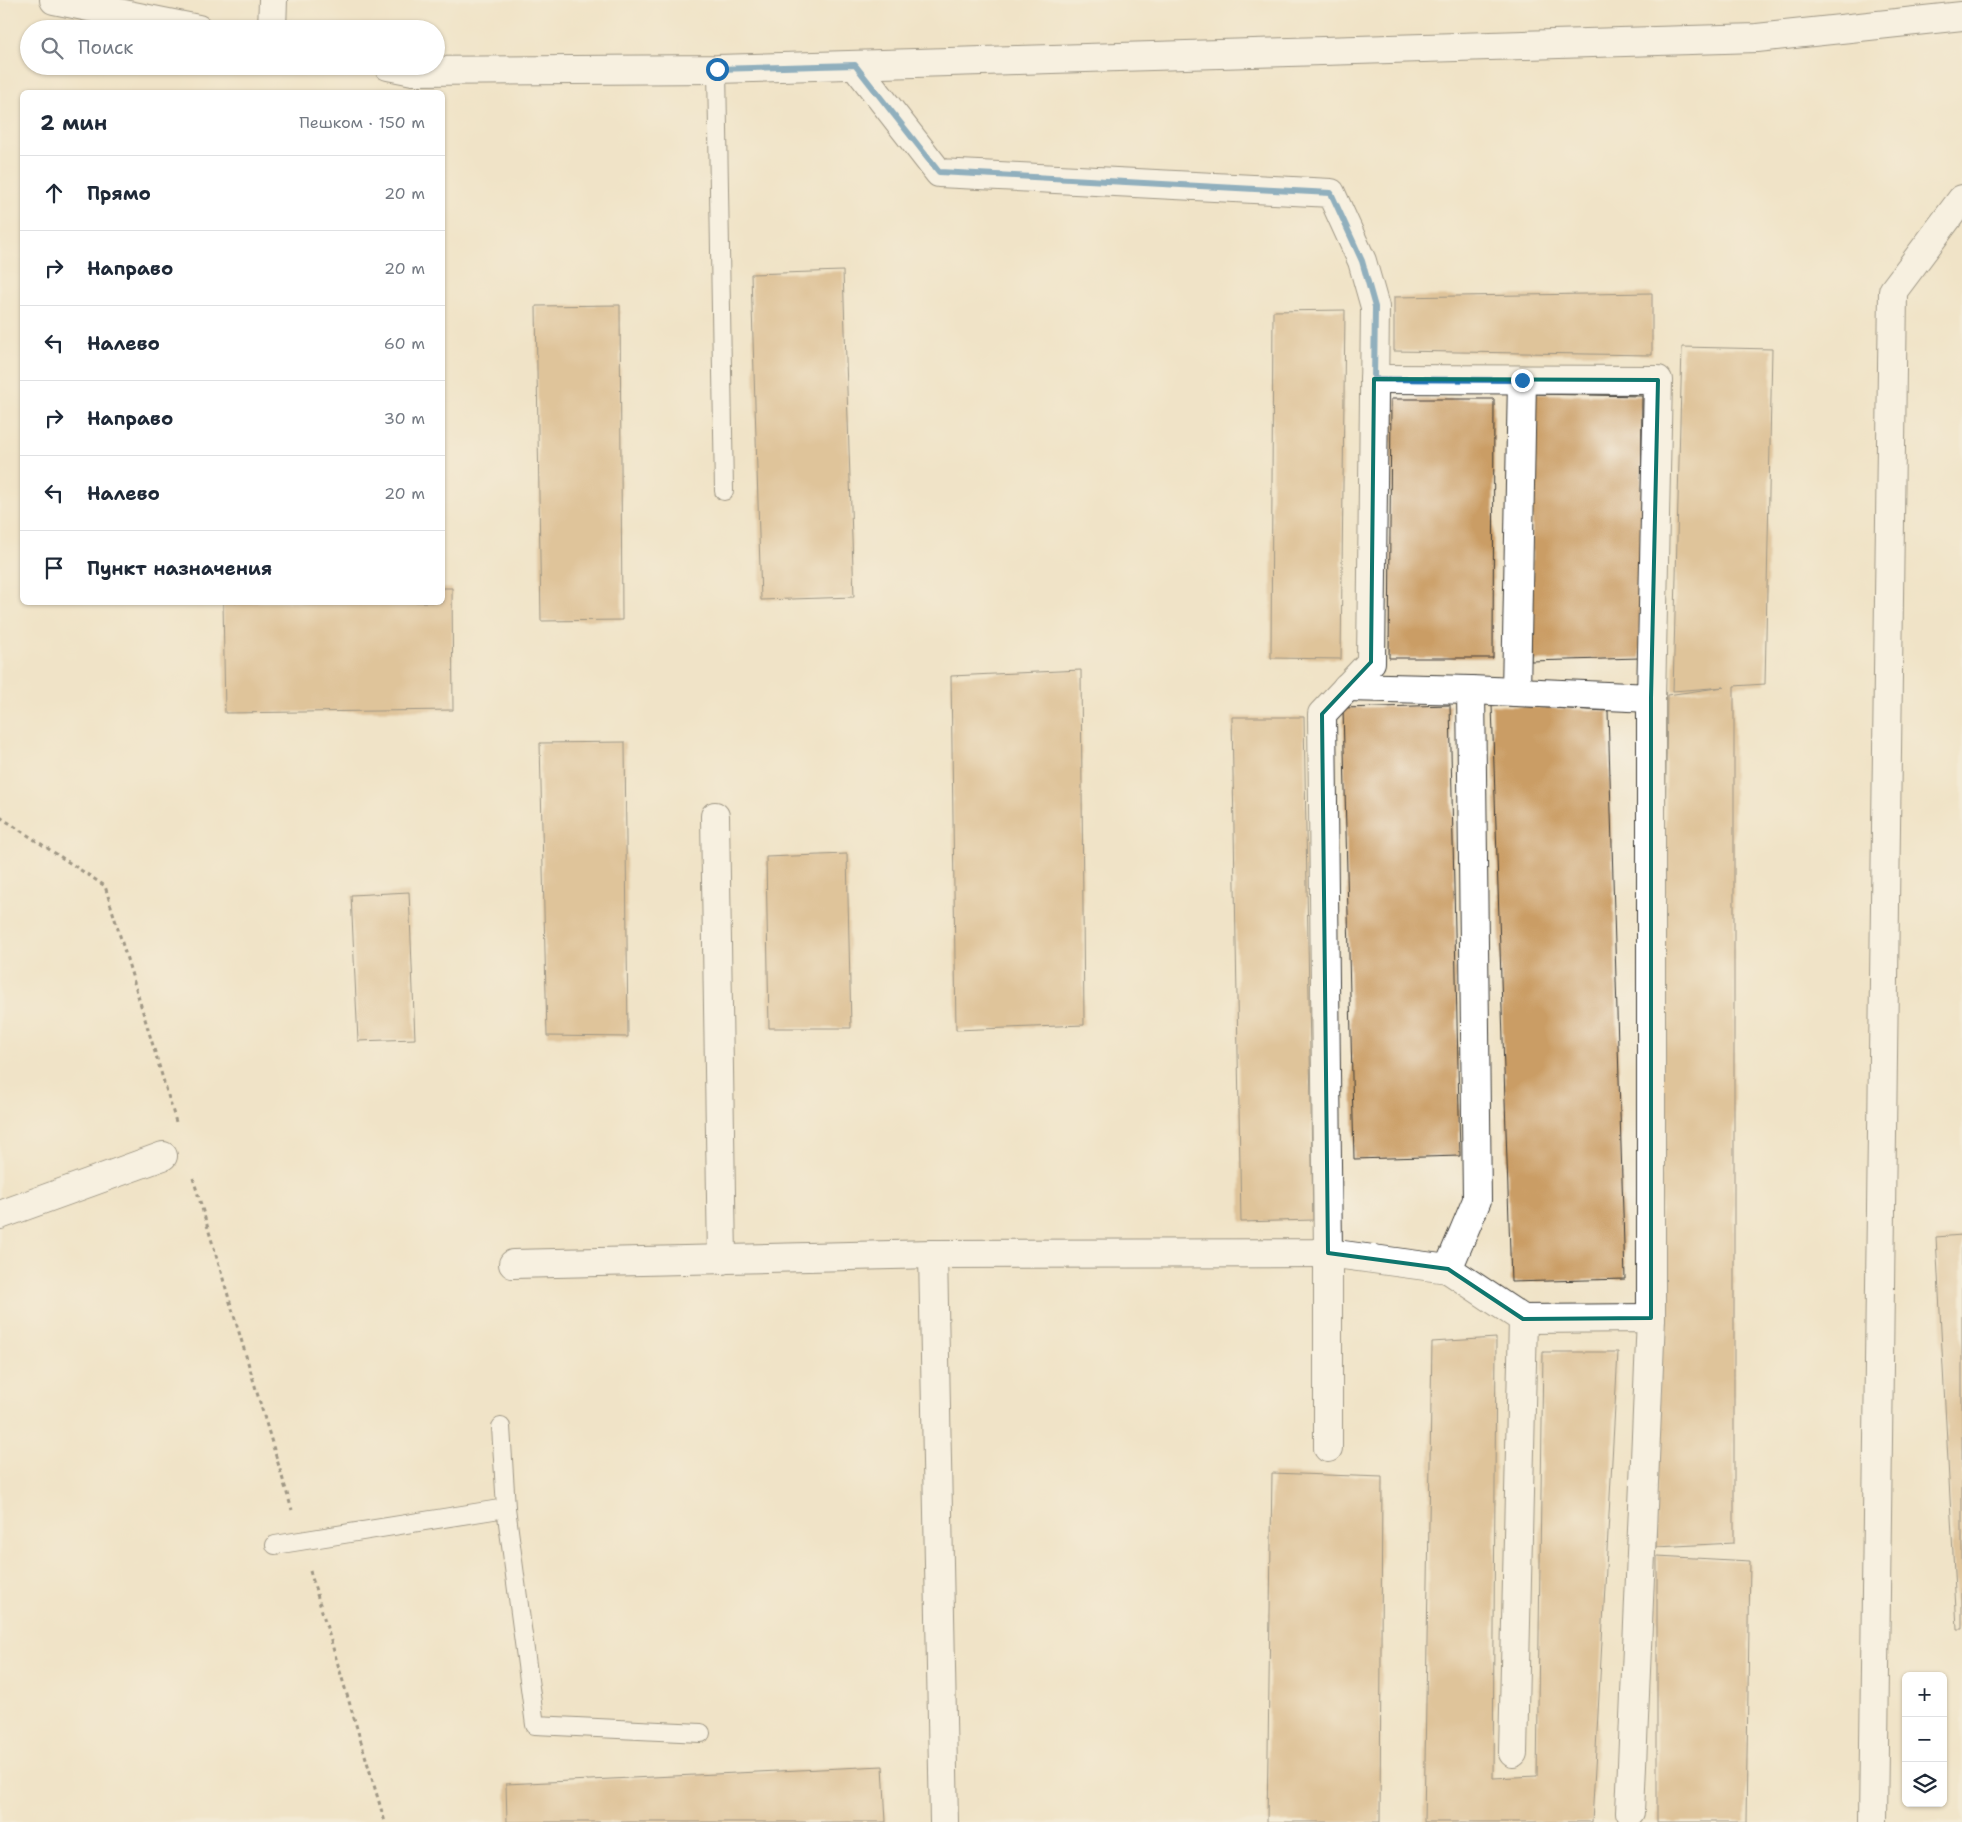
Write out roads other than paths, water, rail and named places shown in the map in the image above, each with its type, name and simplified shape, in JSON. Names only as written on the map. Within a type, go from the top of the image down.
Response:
[{"type":"street","points":[[54,0],[153,20]]},
{"type":"street","points":[[272,20],[273,0]]},
{"type":"street","points":[[445,71],[717,69],[1757,38],[1962,16]]},
{"type":"street","points":[[855,65],[939,172],[1331,193],[1362,261],[1375,307],[1370,662],[1322,714],[1328,1253],[1328,1448]]},
{"type":"street","points":[[1866,1818],[1893,291],[1962,199]]},
{"type":"street","points":[[1374,379],[1658,380],[1651,698],[1651,1318],[1630,1812]]},
{"type":"street","points":[[1516,692],[1522,380]]},
{"type":"street","points":[[1347,688],[1471,690],[1651,698]]},
{"type":"street","points":[[1448,1269],[1477,1200],[1471,690]]},
{"type":"street","points":[[715,816],[722,1260]]},
{"type":"street","points":[[0,1215],[163,1156]]},
{"type":"street","points":[[513,1264],[933,1254],[1328,1253],[1448,1269],[1523,1319],[1651,1318]]},
{"type":"street","points":[[933,1254],[944,1822]]},
{"type":"street","points":[[1513,1753],[1523,1319]]},
{"type":"lane","points":[[717,69],[724,491]]},
{"type":"lane","points":[[501,1427],[506,1508],[535,1725],[701,1733]]},
{"type":"lane","points":[[275,1545],[506,1508]]}]
